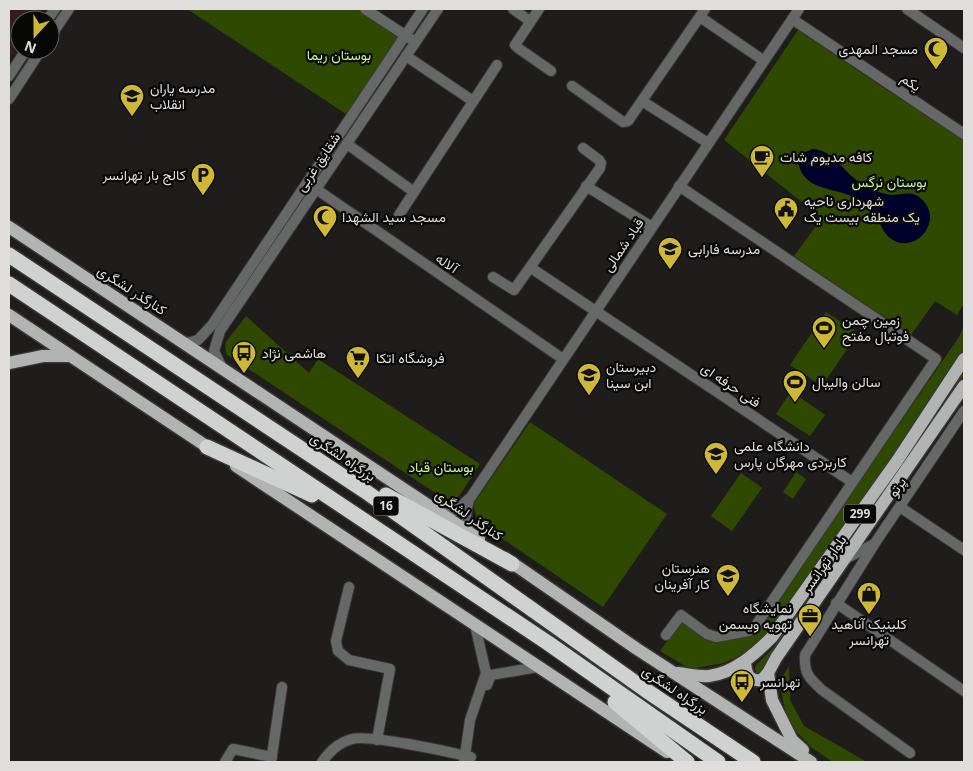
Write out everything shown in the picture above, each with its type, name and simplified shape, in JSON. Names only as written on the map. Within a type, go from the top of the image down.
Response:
[{"type":"highway","name":"بزرگراه لشگری","points":[[10,256],[290,440],[498,584],[647,691],[753,762]]},
{"type":"highway","name":"16","points":[[9,284],[548,643],[718,762]]},
{"type":"highway","points":[[290,440],[512,564]]},
{"type":"highway","points":[[207,447],[354,515]]},
{"type":"highway","points":[[548,643],[601,691],[686,762]]},
{"type":"main road","name":"کنارگذر لشگری","points":[[9,227],[472,534],[512,564],[637,649],[811,762]]},
{"type":"main road","points":[[9,315],[681,762]]},
{"type":"main road","points":[[9,363],[43,356],[71,356]]},
{"type":"main road","name":"بلوار تهرانسر","points":[[675,673],[710,676],[723,672],[745,662],[756,654],[772,637],[897,461],[964,359]]},
{"type":"main road","name":"بلوار تهرانسر","points":[[768,673],[776,658],[847,558],[964,386]]},
{"type":"main road","points":[[745,662],[749,678],[753,680],[762,680],[768,673]]},
{"type":"main road","points":[[768,673],[772,700],[783,725],[792,740],[815,762]]},
{"type":"street","points":[[60,22],[69,9]]},
{"type":"street","points":[[365,9],[416,42]]},
{"type":"street","name":"شقایق غربی","points":[[216,328],[283,218],[423,9]]},
{"type":"street","name":"شقایق غربی","points":[[216,328],[293,224],[438,9]]},
{"type":"street","points":[[513,9],[530,21]]},
{"type":"street","points":[[538,9],[515,45],[551,71]]},
{"type":"street","name":"قباد شمالی","points":[[471,497],[798,9]]},
{"type":"street","points":[[907,9],[964,48]]},
{"type":"street","points":[[572,86],[623,122],[626,122],[703,13],[763,60]]},
{"type":"street","name":"یکم","points":[[792,19],[964,134]]},
{"type":"street","points":[[406,56],[473,101]]},
{"type":"street","points":[[9,76],[19,60]]},
{"type":"street","points":[[9,98],[34,60]]},
{"type":"street","points":[[399,215],[497,65]]},
{"type":"street","points":[[642,101],[708,143]]},
{"type":"street","points":[[347,144],[414,192]]},
{"type":"street","points":[[493,277],[514,290],[531,268],[600,168],[601,163],[599,160],[583,148]]},
{"type":"street","points":[[586,186],[652,226]]},
{"type":"street","points":[[666,635],[681,615],[707,634],[716,636],[749,631],[754,628],[936,359],[679,186]]},
{"type":"street","name":"آلاله","points":[[316,189],[563,359]]},
{"type":"street","points":[[283,218],[293,224]]},
{"type":"street","name":"فنی حرفه ای","points":[[531,268],[852,482]]},
{"type":"street","points":[[186,343],[198,340],[216,328]]},
{"type":"street","points":[[216,328],[214,352],[223,370]]},
{"type":"street","name":"پرتو","points":[[910,753],[822,690],[809,678],[806,671],[805,655],[836,603],[964,411]]},
{"type":"street","points":[[442,514],[455,511],[471,497]]},
{"type":"street","points":[[471,497],[465,511],[465,517],[472,534]]},
{"type":"street","points":[[900,507],[964,550]]},
{"type":"street","points":[[847,558],[875,544]]},
{"type":"street","points":[[349,587],[336,641],[338,651],[349,660],[390,669],[377,740]]},
{"type":"street","points":[[836,603],[964,691]]},
{"type":"street","points":[[467,759],[470,720],[486,672],[476,625]]},
{"type":"street","points":[[467,759],[476,721],[491,675],[538,667]]},
{"type":"street","points":[[225,762],[233,749],[271,759],[282,687]]},
{"type":"street","points":[[322,762],[332,748],[353,738],[377,740],[467,759]]},
{"type":"shaded area","points":[[9,9],[43,9],[10,10],[9,59]]},
{"type":"green space","name":"بوستان ریما","points":[[187,9],[357,9],[406,41],[352,118]]},
{"type":"green space","name":"بوستان نرگس","points":[[798,30],[964,140],[964,303],[957,315],[935,301],[911,335],[794,256],[822,218],[724,140]]},
{"type":"green space","name":"زمین چمن فوتبال مفتح","points":[[826,312],[858,333],[822,386],[790,365]]},
{"type":"green space","name":"بوستان قباد","points":[[246,316],[309,373],[318,359],[480,464],[456,501],[449,502],[226,354],[225,343]]},
{"type":"green space","points":[[964,325],[964,352],[765,643],[724,663],[690,669],[660,651],[684,619],[708,636],[748,634],[818,542],[959,337]]},
{"type":"green space","points":[[964,368],[964,376],[763,670],[758,674],[756,673],[756,665],[773,648]]},
{"type":"green space","name":"سالن والیبال","points":[[791,391],[825,415],[810,436],[776,414]]},
{"type":"green space","points":[[530,422],[667,514],[603,607],[478,522],[473,505]]},
{"type":"green space","points":[[796,472],[806,479],[793,499],[783,492]]},
{"type":"green space","points":[[741,473],[762,488],[732,531],[711,516]]},
{"type":"green space","points":[[789,666],[790,700],[804,726],[867,762],[833,762],[812,748],[788,723],[779,682]]},
{"type":"water","points":[[813,149],[820,150],[831,156],[855,179],[878,192],[891,195],[911,194],[920,198],[929,211],[930,219],[924,234],[910,243],[893,240],[885,233],[879,222],[861,202],[846,194],[820,187],[806,179],[801,172],[798,162],[803,153]]},
{"type":"place","name":"مسجد المهدی","points":[[936,70]]},
{"type":"place","name":"مدرسه یاران انقلاب","points":[[132,117]]},
{"type":"place","name":"کافه مدیوم شات","points":[[762,178]]},
{"type":"place","name":"کالج بار تهرانسر","points":[[203,196]]},
{"type":"place","name":"شهرداری ناحیه یک منطقه بیست یک","points":[[786,230]]},
{"type":"place","name":"مسجد سید الشهدا","points":[[325,238]]},
{"type":"place","name":"مدرسه فارابی","points":[[670,270]]},
{"type":"place","name":"زمین چمن فوتبال مفتح","points":[[824,349]]},
{"type":"place","name":"هاشمی نژاد","points":[[244,374]]},
{"type":"place","name":"فروشگاه اتکا","points":[[358,379]]},
{"type":"place","name":"دبیرستان ابن سینا","points":[[589,396]]},
{"type":"place","name":"سالن والیبال","points":[[795,403]]},
{"type":"place","name":"دانشگاه علمی کاربردی مهرگان پارس","points":[[716,475]]},
{"type":"place","name":"هنرستان کار آفرینان","points":[[728,597]]},
{"type":"place","name":"کلینیک آناهید تهرانسر","points":[[869,615]]},
{"type":"place","name":"نمایشگاه تهویه ویسمن","points":[[810,637]]},
{"type":"place","name":"تهرانسر","points":[[742,703]]}]
